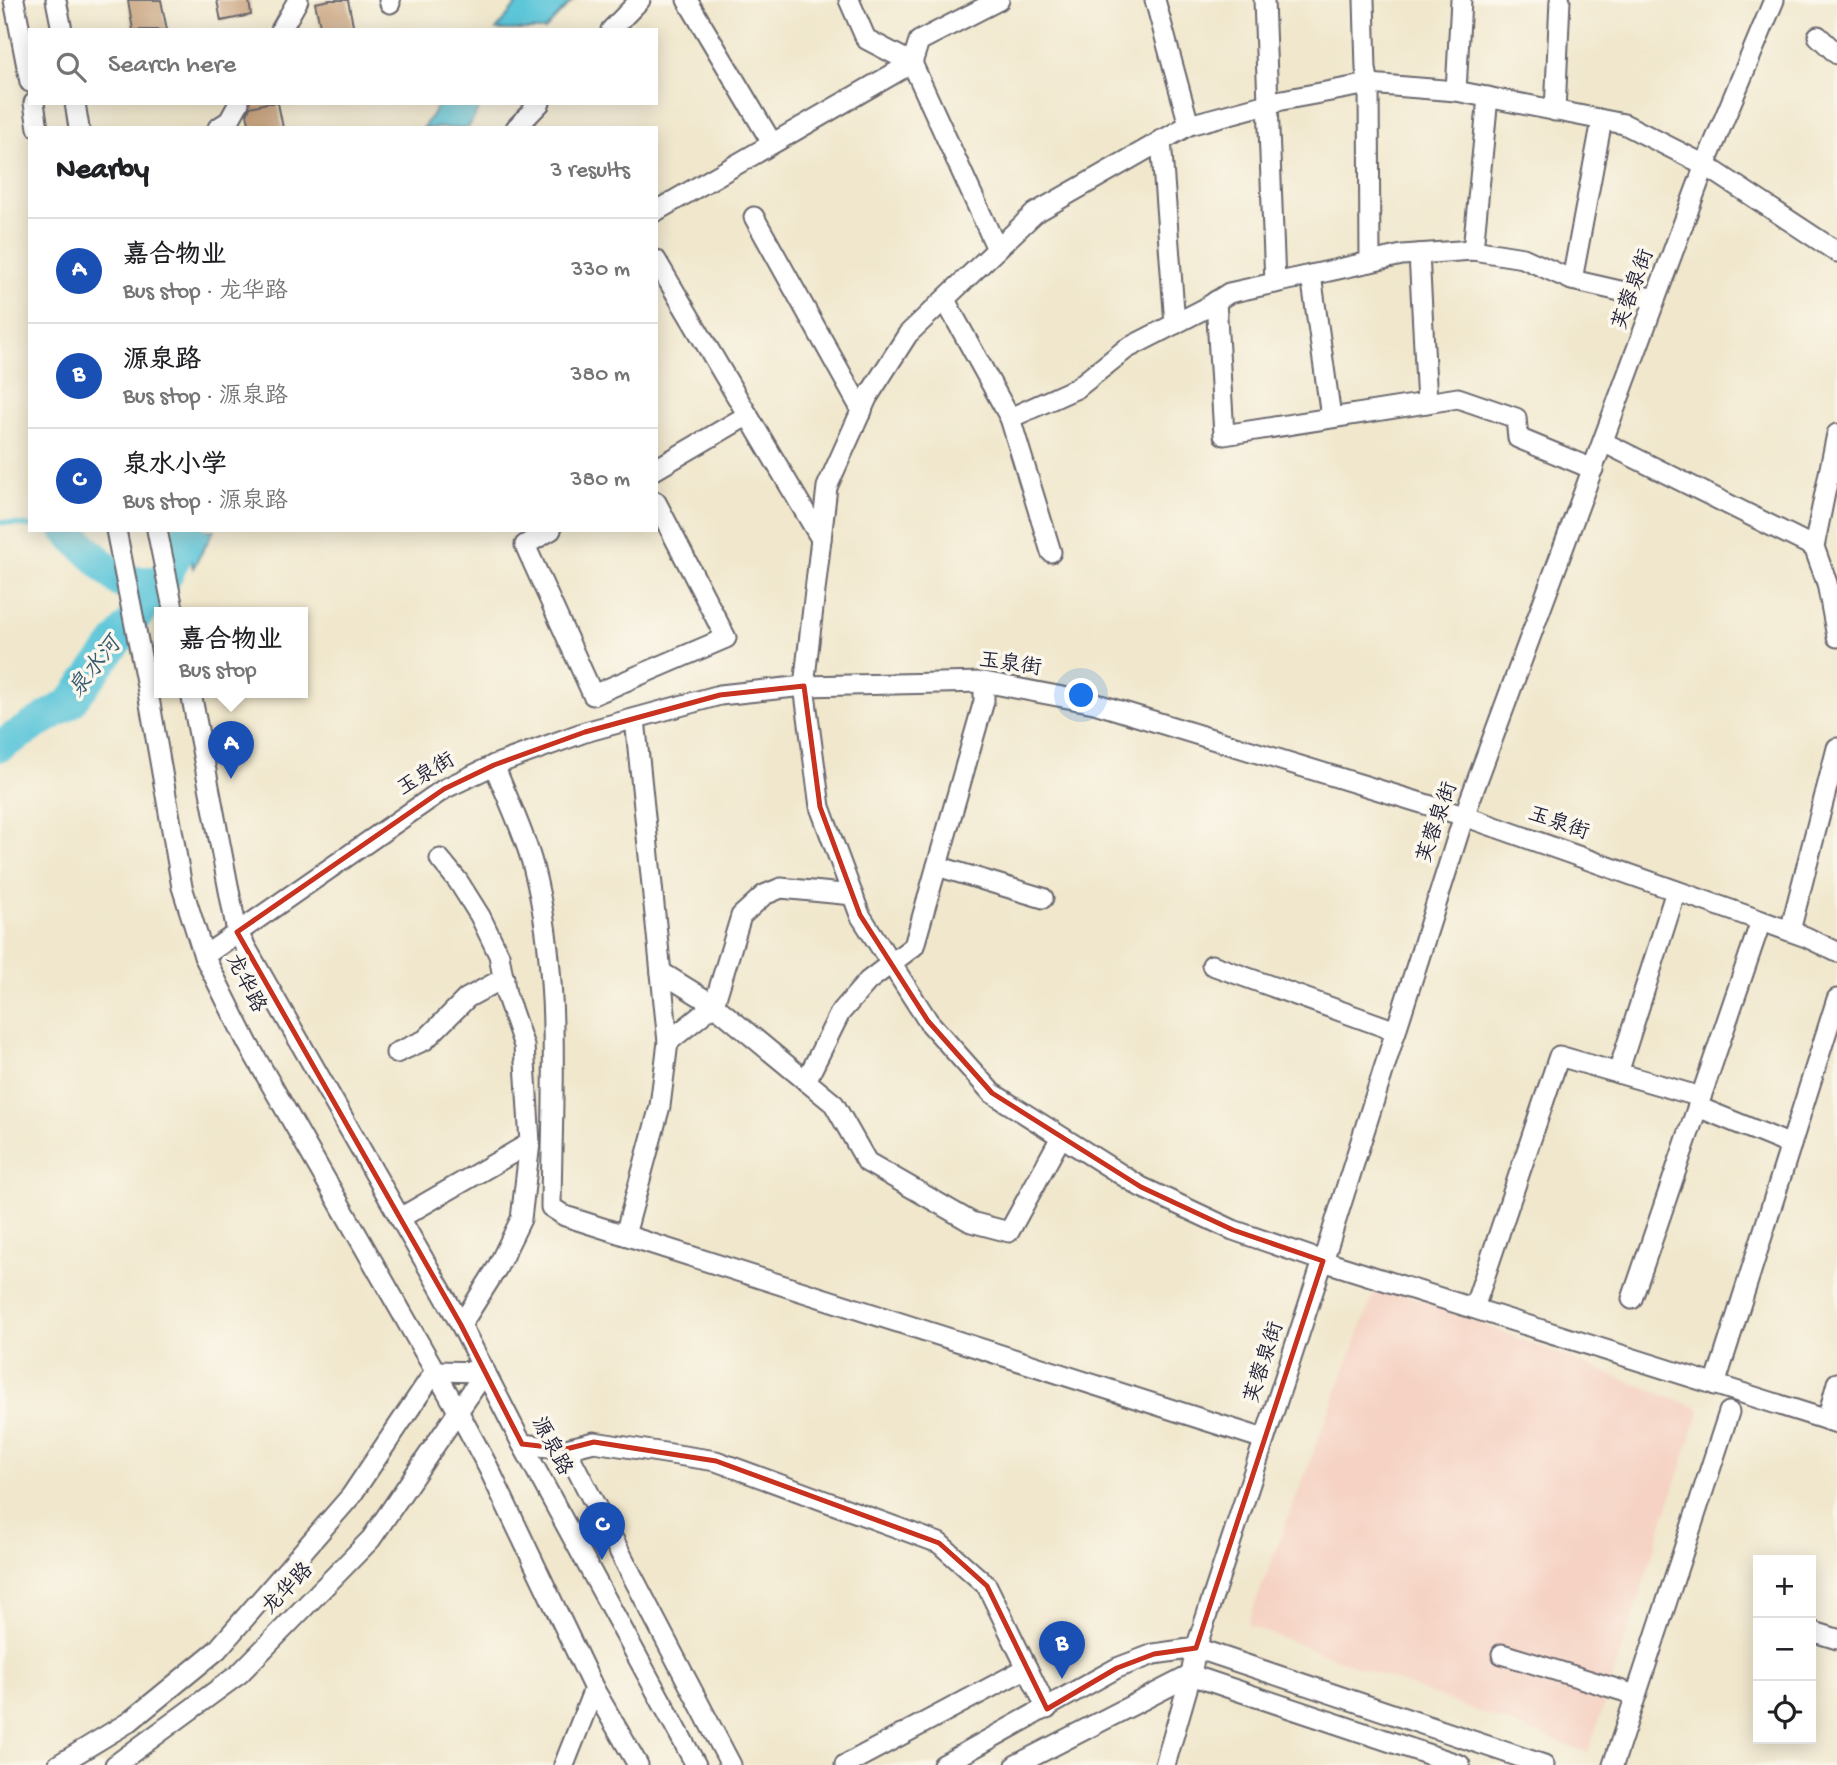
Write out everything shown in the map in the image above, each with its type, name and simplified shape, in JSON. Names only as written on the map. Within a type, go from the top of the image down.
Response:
[{"type":"street","points":[[14,0],[28,72]]},
{"type":"street","points":[[56,0],[62,28]]},
{"type":"street","points":[[282,28],[298,0]]},
{"type":"street","points":[[613,28],[640,0]]},
{"type":"street","points":[[687,0],[772,143]]},
{"type":"street","points":[[849,0],[866,39],[912,63],[997,249]]},
{"type":"street","points":[[1155,0],[1189,125]]},
{"type":"street","points":[[1264,0],[1275,283]]},
{"type":"street","points":[[1364,0],[1366,69],[1369,84],[1370,262]]},
{"type":"street","points":[[1457,91],[1461,0]]},
{"type":"street","points":[[1556,111],[1560,0]]},
{"type":"street","name":"芙蓉泉街","points":[[1165,1765],[1196,1648],[1323,1261],[1464,816],[1705,165],[1774,0]]},
{"type":"street","points":[[658,210],[912,63],[919,41],[991,2]]},
{"type":"street","points":[[1818,36],[1837,54]]},
{"type":"street","points":[[1837,252],[1705,165],[1624,124],[1488,97],[1457,91],[1369,84],[1268,104],[1189,125],[1035,213],[908,334],[862,411],[827,487],[804,686],[820,807],[860,915],[928,1021],[992,1093],[1141,1187],[1233,1230],[1323,1261],[1832,1421],[1837,1383]]},
{"type":"street","points":[[1473,250],[1488,97]]},
{"type":"street","points":[[34,105],[38,126]]},
{"type":"street","points":[[75,105],[79,126]]},
{"type":"street","points":[[221,126],[229,121],[238,105]]},
{"type":"street","points":[[518,126],[538,105]]},
{"type":"street","points":[[1572,280],[1602,120]]},
{"type":"street","points":[[1161,140],[1175,324]]},
{"type":"street","points":[[754,217],[862,411]]},
{"type":"street","points":[[1010,418],[1077,388],[1126,349],[1229,293],[1370,262],[1419,254],[1473,250],[1523,258],[1572,280],[1656,299]]},
{"type":"street","points":[[1419,254],[1427,402]]},
{"type":"street","points":[[658,263],[821,538]]},
{"type":"street","points":[[1311,275],[1331,417]]},
{"type":"street","points":[[945,300],[1010,418],[1051,552]]},
{"type":"street","points":[[1216,301],[1224,435],[1458,398],[1516,418],[1518,438],[1593,469]]},
{"type":"street","points":[[658,468],[748,415]]},
{"type":"street","points":[[1837,434],[1814,547],[1827,583],[1837,637]]},
{"type":"street","points":[[1602,442],[1814,547]]},
{"type":"street","points":[[542,533],[525,545],[593,695],[726,638],[658,506]]},
{"type":"street","name":"龙华路","points":[[116,532],[182,887],[204,956],[248,1044],[458,1410]]},
{"type":"street","points":[[157,532],[173,607]]},
{"type":"street","points":[[806,1081],[840,1013],[868,981],[914,946],[985,701],[984,682]]},
{"type":"street","name":"玉泉街","points":[[204,956],[444,789],[494,765],[585,732],[720,695],[804,686],[984,682],[1094,703],[1464,816],[1761,921],[1837,952]]},
{"type":"street","name":"龙华路","points":[[115,1765],[239,1674],[371,1539],[485,1372],[461,1325],[237,932],[192,698]]},
{"type":"street","points":[[625,1234],[660,1106],[668,1042],[635,719]]},
{"type":"street","points":[[1790,932],[1837,748]]},
{"type":"street","points":[[494,765],[533,864],[551,964],[551,1207],[565,1216],[1265,1439]]},
{"type":"street","points":[[440,859],[480,916],[499,956],[506,994],[524,1046],[530,1143],[521,1219],[497,1268],[461,1325]]},
{"type":"street","points":[[937,866],[1043,898]]},
{"type":"street","points":[[668,1042],[714,1005],[741,916],[764,895],[781,888],[853,895]]},
{"type":"street","points":[[1618,1073],[1676,891]]},
{"type":"street","points":[[1632,1299],[1761,921]]},
{"type":"street","points":[[1212,965],[1396,1031]]},
{"type":"street","points":[[661,972],[714,1005],[834,1104],[867,1162],[971,1222],[1009,1233],[1061,1137]]},
{"type":"street","points":[[396,1053],[425,1040],[467,998],[503,978]]},
{"type":"street","points":[[1715,1385],[1837,999]]},
{"type":"street","points":[[1474,1308],[1559,1056],[1618,1073],[1700,1102],[1791,1146]]},
{"type":"street","points":[[400,1218],[530,1143]]},
{"type":"street","points":[[58,1765],[129,1723],[217,1650],[351,1496],[435,1371],[485,1372]]},
{"type":"street","name":"源泉路","points":[[485,1372],[696,1765]]},
{"type":"street","points":[[458,1410],[594,1689],[638,1765]]},
{"type":"street","points":[[1613,1765],[1729,1412]]},
{"type":"street","points":[[522,1444],[566,1449],[594,1442],[716,1461],[939,1543],[987,1586],[1047,1709]]},
{"type":"street","points":[[566,1449],[731,1765]]},
{"type":"street","points":[[1816,1632],[1837,1639]]},
{"type":"street","points":[[943,1765],[1118,1668],[1154,1654],[1196,1648],[1544,1765]]},
{"type":"street","points":[[1502,1654],[1636,1695]]},
{"type":"street","points":[[845,1765],[1027,1668]]},
{"type":"street","points":[[1016,1765],[1191,1675],[1460,1765]]},
{"type":"street","points":[[564,1765],[594,1689]]},
{"type":"highlighted area","points":[[804,686],[820,807],[860,915],[928,1021],[992,1093],[1141,1187],[1233,1230],[1323,1261],[1196,1648],[1154,1654],[1117,1668],[1047,1709],[987,1586],[939,1543],[716,1461],[594,1442],[566,1449],[522,1444],[461,1325],[237,932],[444,789],[494,765],[585,732],[720,695]]},
{"type":"shaded area","points":[[1378,1284],[1700,1409],[1588,1753],[1247,1625]]},
{"type":"water","points":[[520,0],[573,0],[547,28],[498,28]]},
{"type":"water","points":[[439,105],[481,105],[469,126],[424,126]]},
{"type":"water","points":[[185,532],[213,532],[193,568]]},
{"type":"building","points":[[128,0],[161,0],[167,28],[133,28]]},
{"type":"building","points":[[217,0],[249,0],[251,15],[221,21]]},
{"type":"building","points":[[348,0],[354,28],[321,28],[315,3]]},
{"type":"building","points":[[278,105],[283,126],[250,126],[247,114],[250,107]]},
{"type":"waterway","points":[[0,522],[28,526]]},
{"type":"waterway","points":[[68,532],[121,582],[155,582]]},
{"type":"waterway","name":"泉水河","points":[[0,746],[70,703],[163,582],[188,532]]},
{"type":"place","name":"嘉合物业","points":[[231,779]]},
{"type":"place","name":"泉水小学","points":[[602,1560]]},
{"type":"place","name":"源泉路","points":[[1062,1679]]}]
